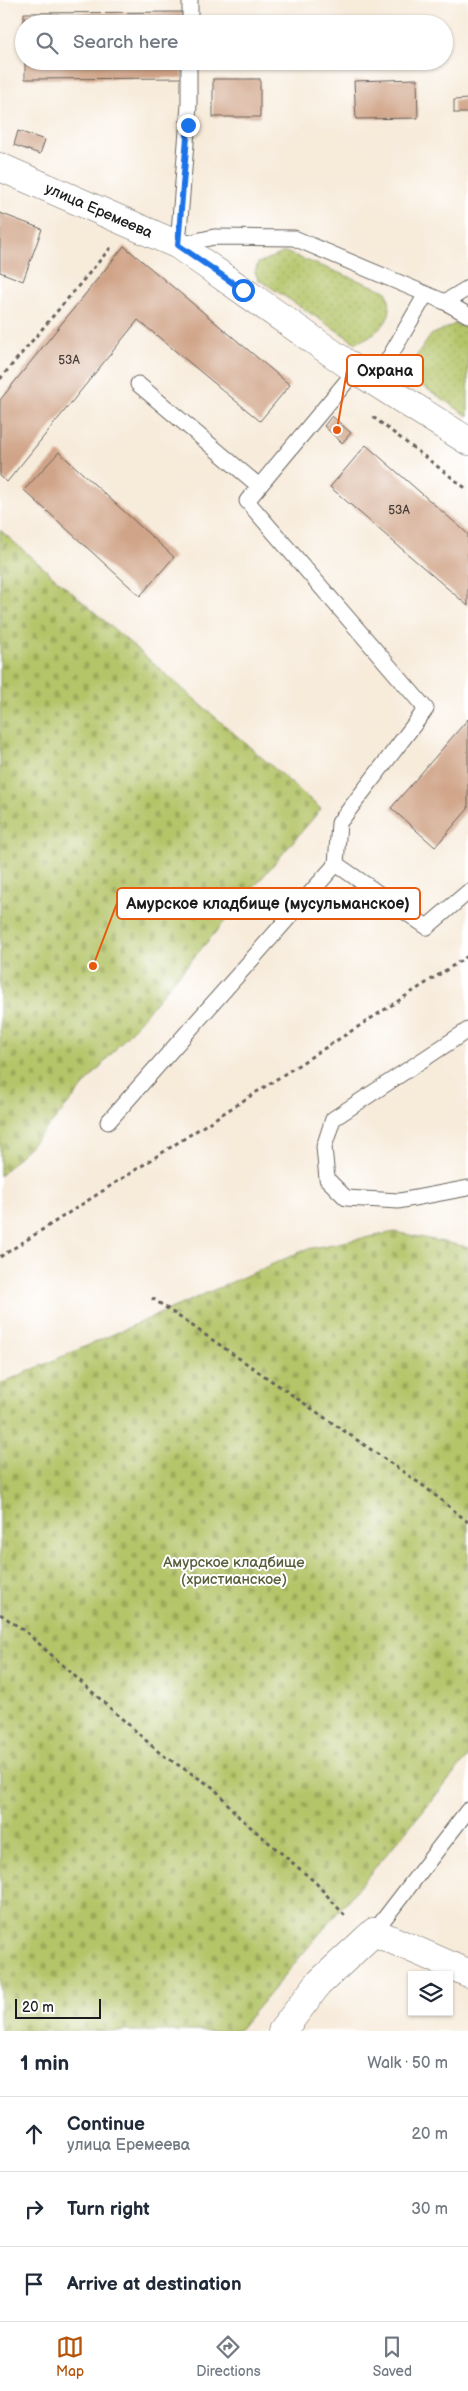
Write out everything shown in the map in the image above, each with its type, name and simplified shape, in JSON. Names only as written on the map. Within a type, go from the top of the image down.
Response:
[{"type":"street","name":"улица Еремеева","points":[[0,167],[178,245],[366,376],[468,441]]},
{"type":"street","points":[[282,2031],[318,1984],[374,1932],[468,1973]]},
{"type":"lane","points":[[190,0],[190,15]]},
{"type":"lane","points":[[189,70],[189,106],[178,245],[214,237],[294,238],[445,302],[468,315]]},
{"type":"lane","points":[[445,302],[468,288]]},
{"type":"lane","points":[[108,1122],[336,864],[339,823],[426,709],[247,501],[259,486],[366,376],[426,294]]},
{"type":"lane","points":[[138,384],[259,486]]},
{"type":"lane","points":[[336,864],[427,927],[468,892]]},
{"type":"lane","points":[[468,1030],[333,1119],[324,1146],[328,1179],[346,1198],[399,1201],[468,1188]]},
{"type":"lane","points":[[374,1932],[468,1810]]},
{"type":"path","points":[[0,379],[115,242]]},
{"type":"path","points":[[0,1257],[468,956]]},
{"type":"path","points":[[152,1298],[425,1487],[468,1522]]},
{"type":"path","points":[[0,1614],[26,1632],[162,1754],[214,1788],[239,1816],[315,1882],[345,1918],[374,1932]]},
{"type":"green space","points":[[285,252],[386,291],[390,309],[384,323],[372,334],[356,343],[258,279],[255,272],[258,263]]},
{"type":"green space","points":[[455,324],[468,328],[468,416],[412,379],[406,371],[431,335]]},
{"type":"green space","points":[[0,530],[321,809],[52,1123],[0,1176]]},
{"type":"green space","name":"Амурское кладбище (христианское)","points":[[395,1232],[468,1247],[468,1757],[238,2031],[0,2031],[0,1384],[307,1249]]},
{"type":"building","points":[[182,12],[182,15],[24,15],[24,13]]},
{"type":"building","points":[[25,70],[182,70],[182,78],[25,79]]},
{"type":"building","points":[[213,79],[260,79],[260,117],[213,117]]},
{"type":"building","points":[[417,79],[418,118],[356,119],[354,81]]},
{"type":"building","points":[[468,99],[468,113],[454,113],[454,100]]},
{"type":"building","points":[[18,131],[45,140],[40,154],[14,145]]},
{"type":"building","points":[[0,213],[42,229],[23,281],[0,272]]},
{"type":"building","points":[[124,246],[290,385],[260,421],[138,320],[7,482],[0,476],[0,400]]},
{"type":"building","points":[[332,416],[351,433],[342,443],[324,426]]},
{"type":"building","points":[[366,445],[468,534],[468,606],[330,487]]},
{"type":"building","points":[[59,452],[174,557],[140,596],[24,490]]},
{"type":"building","points":[[468,719],[468,809],[435,847],[391,808]]},
{"type":"place","name":"Охрана","points":[[337,430]]},
{"type":"place","name":"Амурское кладбище (мусульманское)","points":[[93,966]]},
{"type":"route","points":[[188,125],[178,245],[243,290]]}]
